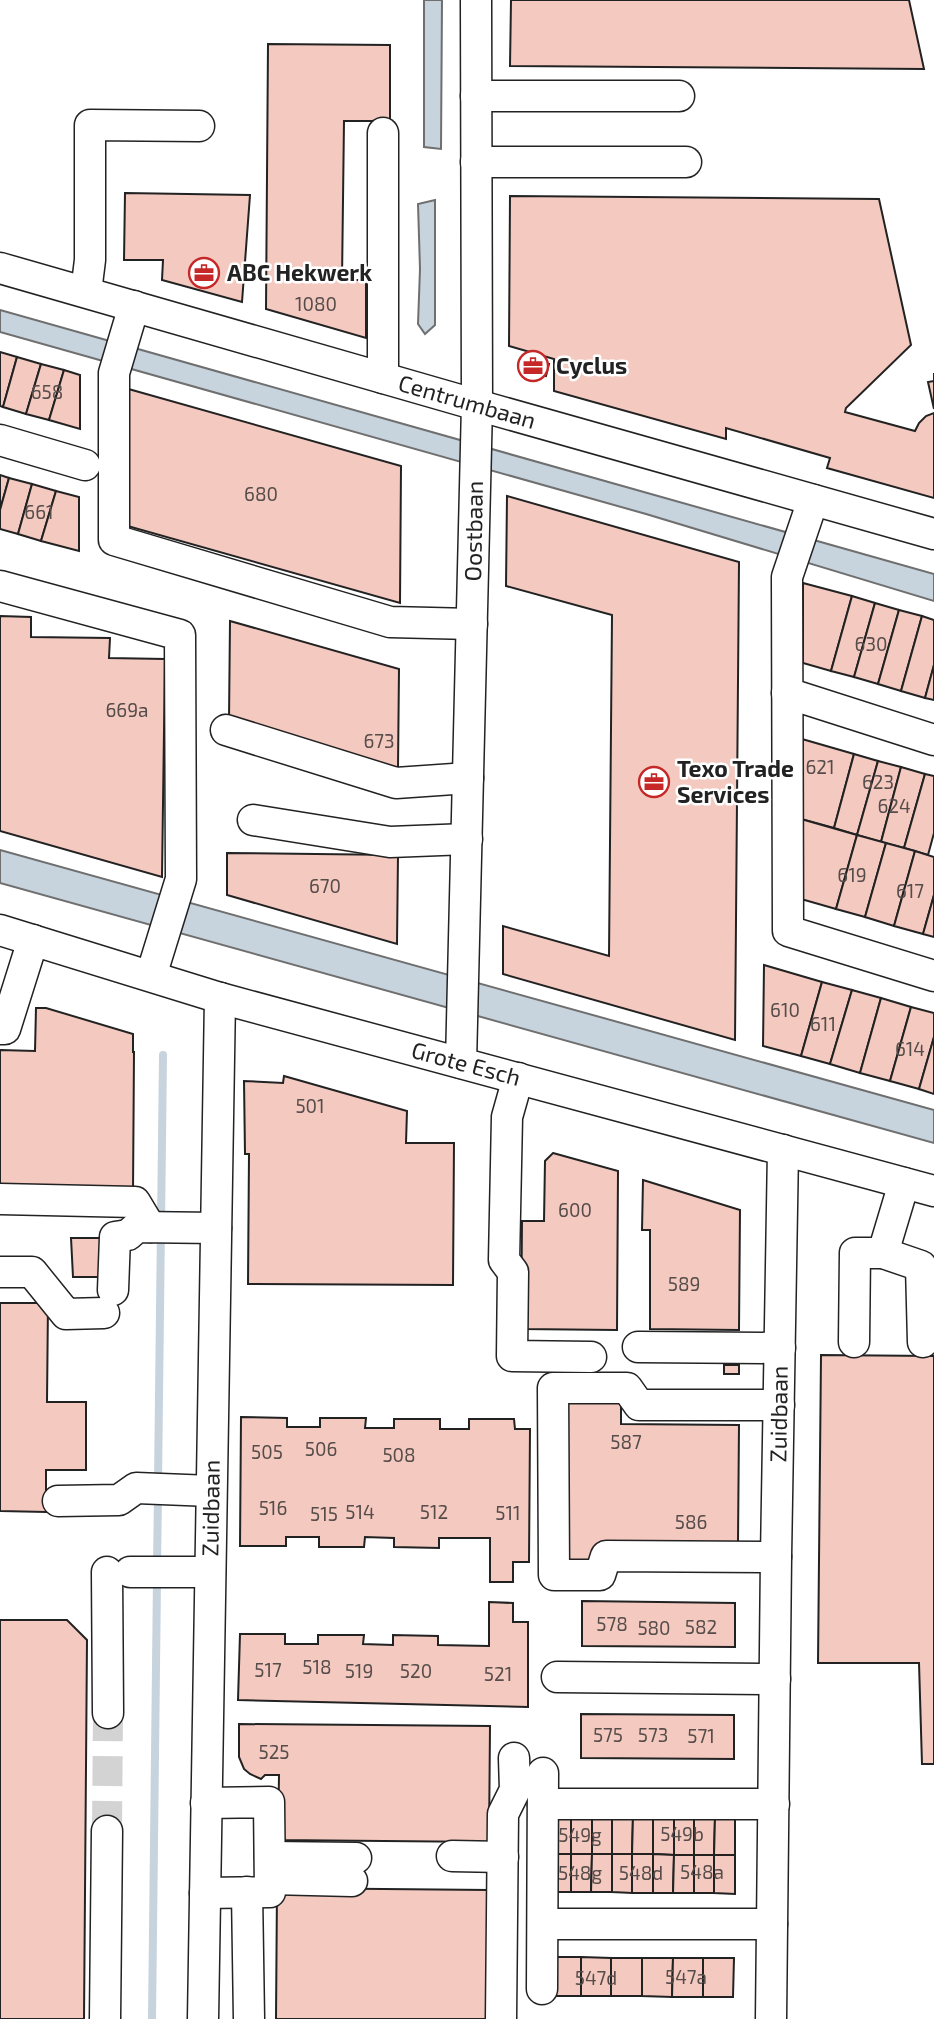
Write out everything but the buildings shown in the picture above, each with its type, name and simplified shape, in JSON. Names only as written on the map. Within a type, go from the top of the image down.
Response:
[{"type":"street","name":"Oostbaan","points":[[461,1063],[477,405],[476,0]]},
{"type":"street","points":[[476,96],[679,96]]},
{"type":"street","points":[[86,292],[90,260],[90,125],[199,125]]},
{"type":"street","points":[[383,133],[383,378]]},
{"type":"street","points":[[476,162],[686,162]]},
{"type":"street","name":"Centrumbaan","points":[[0,268],[934,534]]},
{"type":"street","points":[[134,306],[114,373],[114,540],[390,621],[472,624]]},
{"type":"street","points":[[0,440],[85,465]]},
{"type":"street","points":[[813,499],[787,577],[788,930],[934,976]]},
{"type":"street","points":[[0,586],[180,635],[181,879],[151,976]]},
{"type":"street","points":[[787,693],[934,740]]},
{"type":"street","points":[[226,730],[396,783],[468,778]]},
{"type":"street","points":[[253,820],[390,842],[467,839]]},
{"type":"street","name":"Grote Esch","points":[[0,930],[220,998],[934,1191]]},
{"type":"street","points":[[0,1029],[5,1029],[33,940]]},
{"type":"street","name":"Zuidbaan","points":[[203,2019],[220,998]]},
{"type":"street","points":[[518,1078],[507,1117],[506,1152],[505,1260],[513,1272],[512,1356],[591,1357]]},
{"type":"street","name":"Zuidbaan","points":[[771,2019],[783,1150]]},
{"type":"street","points":[[883,1253],[904,1183]]},
{"type":"street","points":[[0,1199],[135,1202],[161,1227]]},
{"type":"street","points":[[0,1272],[32,1272],[66,1314],[108,1302],[115,1237],[128,1235],[137,1227],[216,1228]]},
{"type":"street","points":[[854,1342],[855,1252],[883,1253],[921,1266],[923,1342]]},
{"type":"street","points":[[638,1347],[780,1348]]},
{"type":"street","points":[[776,1557],[606,1556],[600,1575],[554,1575],[553,1388],[627,1388],[639,1405],[779,1405]]},
{"type":"street","points":[[58,1501],[119,1500],[136,1488],[211,1490]]},
{"type":"street","points":[[108,1713],[118,1572],[210,1572]]},
{"type":"street","points":[[557,1677],[775,1679]]},
{"type":"street","points":[[501,2019],[503,1814],[515,1790],[514,1758]]},
{"type":"street","points":[[542,1989],[543,1773]]},
{"type":"street","points":[[206,1803],[270,1802],[249,2019]]},
{"type":"street","points":[[543,1804],[774,1804]]},
{"type":"street","points":[[105,2019],[107,1831]]},
{"type":"street","points":[[452,1856],[503,1857]]},
{"type":"street","points":[[205,1893],[262,1876],[354,1870]]},
{"type":"street","points":[[543,1924],[772,1924]]},
{"type":"shaded area","points":[[424,0],[442,0],[441,149],[424,147]]},
{"type":"shaded area","points":[[435,200],[435,325],[425,334],[418,324],[418,204]]},
{"type":"shaded area","points":[[0,310],[934,574],[934,601],[646,514],[0,332]]},
{"type":"shaded area","points":[[0,850],[934,1110],[934,1143],[0,883]]},
{"type":"waterway","points":[[158,1482],[163,1055]]},
{"type":"waterway","points":[[157,1566],[158,1495]]},
{"type":"waterway","points":[[152,2019],[157,1579]]},
{"type":"tunnel","points":[[107,1831],[108,1713]]},
{"type":"place","name":"ABC Hekwerk","points":[[204,273]]},
{"type":"place","name":"Cyclus","points":[[533,366]]},
{"type":"place","name":"Texo Trade Services","points":[[654,782]]}]
